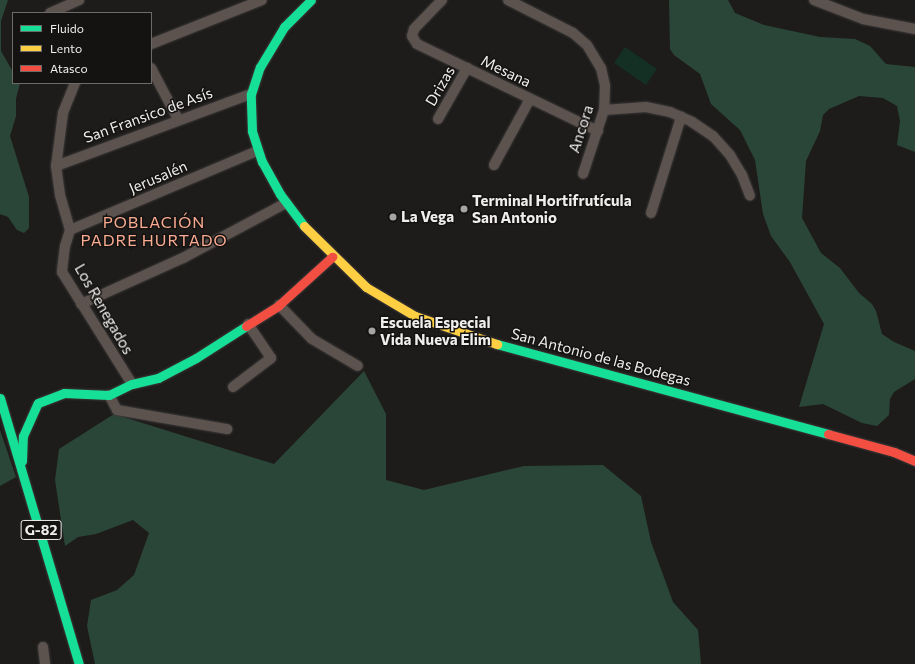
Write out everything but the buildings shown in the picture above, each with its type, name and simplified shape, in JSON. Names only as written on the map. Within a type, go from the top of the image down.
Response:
[{"type":"street","points":[[62,10],[79,0]]},
{"type":"street","points":[[152,44],[262,0]]},
{"type":"street","name":"San Antonio de las Bodegas","points":[[310,0],[274,40],[260,67],[251,94],[250,122],[257,151],[270,179],[286,203],[332,257],[381,298],[415,316],[454,331],[894,452],[915,461]]},
{"type":"street","name":"Mesana","points":[[442,0],[414,29],[412,36],[417,44],[598,131]]},
{"type":"street","name":"Ancora","points":[[508,0],[573,33],[587,45],[597,60],[603,77],[604,110],[583,174]]},
{"type":"street","points":[[814,0],[863,19],[915,29]]},
{"type":"street","name":"Drizas","points":[[438,119],[467,68]]},
{"type":"street","points":[[152,70],[178,119]]},
{"type":"street","points":[[70,230],[60,195],[56,166],[63,113],[75,84]]},
{"type":"street","name":"San Fransico de Asís","points":[[56,166],[178,119],[251,94]]},
{"type":"street","points":[[494,165],[530,99]]},
{"type":"street","points":[[604,110],[622,107],[646,108],[681,117],[703,129],[722,145],[737,165],[750,196]]},
{"type":"street","points":[[651,212],[681,117]]},
{"type":"street","name":"Jerusalén","points":[[70,230],[257,151]]},
{"type":"street","points":[[81,304],[183,258],[286,203]]},
{"type":"street","name":"Los Renegados","points":[[70,230],[65,246],[62,272],[132,384]]},
{"type":"street","points":[[22,463],[23,436],[38,403],[64,393],[109,395],[132,384],[158,378],[279,305],[332,257]]},
{"type":"street","points":[[279,305],[312,339],[358,366]]},
{"type":"street","points":[[233,387],[271,358],[248,324]]},
{"type":"street","points":[[109,395],[117,410],[227,429]]},
{"type":"street","name":"G-82","points":[[0,398],[22,463],[79,664]]},
{"type":"street","points":[[43,647],[45,664]]},
{"type":"green space","points":[[0,0],[8,0],[1,21],[1,51],[12,70],[12,84],[20,84],[16,99],[16,116],[10,136],[29,197],[29,228],[24,233],[17,230],[8,217],[0,214]]},
{"type":"green space","points":[[669,0],[728,0],[735,13],[764,25],[820,37],[855,39],[870,46],[886,64],[915,67],[915,152],[897,145],[900,121],[897,106],[883,98],[859,96],[829,109],[823,115],[820,131],[806,161],[802,218],[821,253],[840,268],[859,293],[872,304],[876,311],[882,334],[894,342],[915,351],[915,379],[894,392],[890,399],[889,415],[877,426],[862,423],[823,404],[799,407],[824,324],[790,262],[771,236],[763,214],[755,160],[740,130],[711,104],[700,74],[674,55],[670,49]]},
{"type":"green space","points":[[625,47],[657,69],[646,85],[614,63]]},
{"type":"green space","points":[[364,371],[386,414],[386,480],[424,490],[524,466],[603,465],[641,496],[651,542],[673,602],[698,630],[701,664],[95,664],[87,626],[91,600],[117,590],[134,575],[149,533],[133,520],[96,534],[78,537],[65,546],[55,480],[59,449],[114,414],[274,464]]},
{"type":"green space","points":[[0,430],[16,477],[0,486]]},
{"type":"traffic: fast","points":[[304,226],[280,194],[262,162],[252,131],[251,94],[260,67],[284,27],[311,0]]},
{"type":"traffic: fast","points":[[22,461],[23,436],[38,403],[64,393],[109,395],[132,384],[158,378],[196,358],[246,326]]},
{"type":"traffic: fast","points":[[497,344],[828,434]]},
{"type":"traffic: fast","points":[[0,398],[79,664]]},
{"type":"traffic: slow","points":[[304,226],[366,287],[415,316],[497,344]]},
{"type":"traffic: jam","points":[[246,326],[279,305],[332,257]]},
{"type":"traffic: jam","points":[[828,434],[894,452],[915,461]]},
{"type":"place","name":"Terminal Hortifrutícula San Antonio","points":[[464,209]]},
{"type":"place","name":"La Vega","points":[[393,217]]},
{"type":"place","name":"Escuela Especial Vida Nueva Elim","points":[[372,331]]},
{"type":"district","name":"POBLACIÓN PADRE HURTADO","points":[[154,231]]}]
